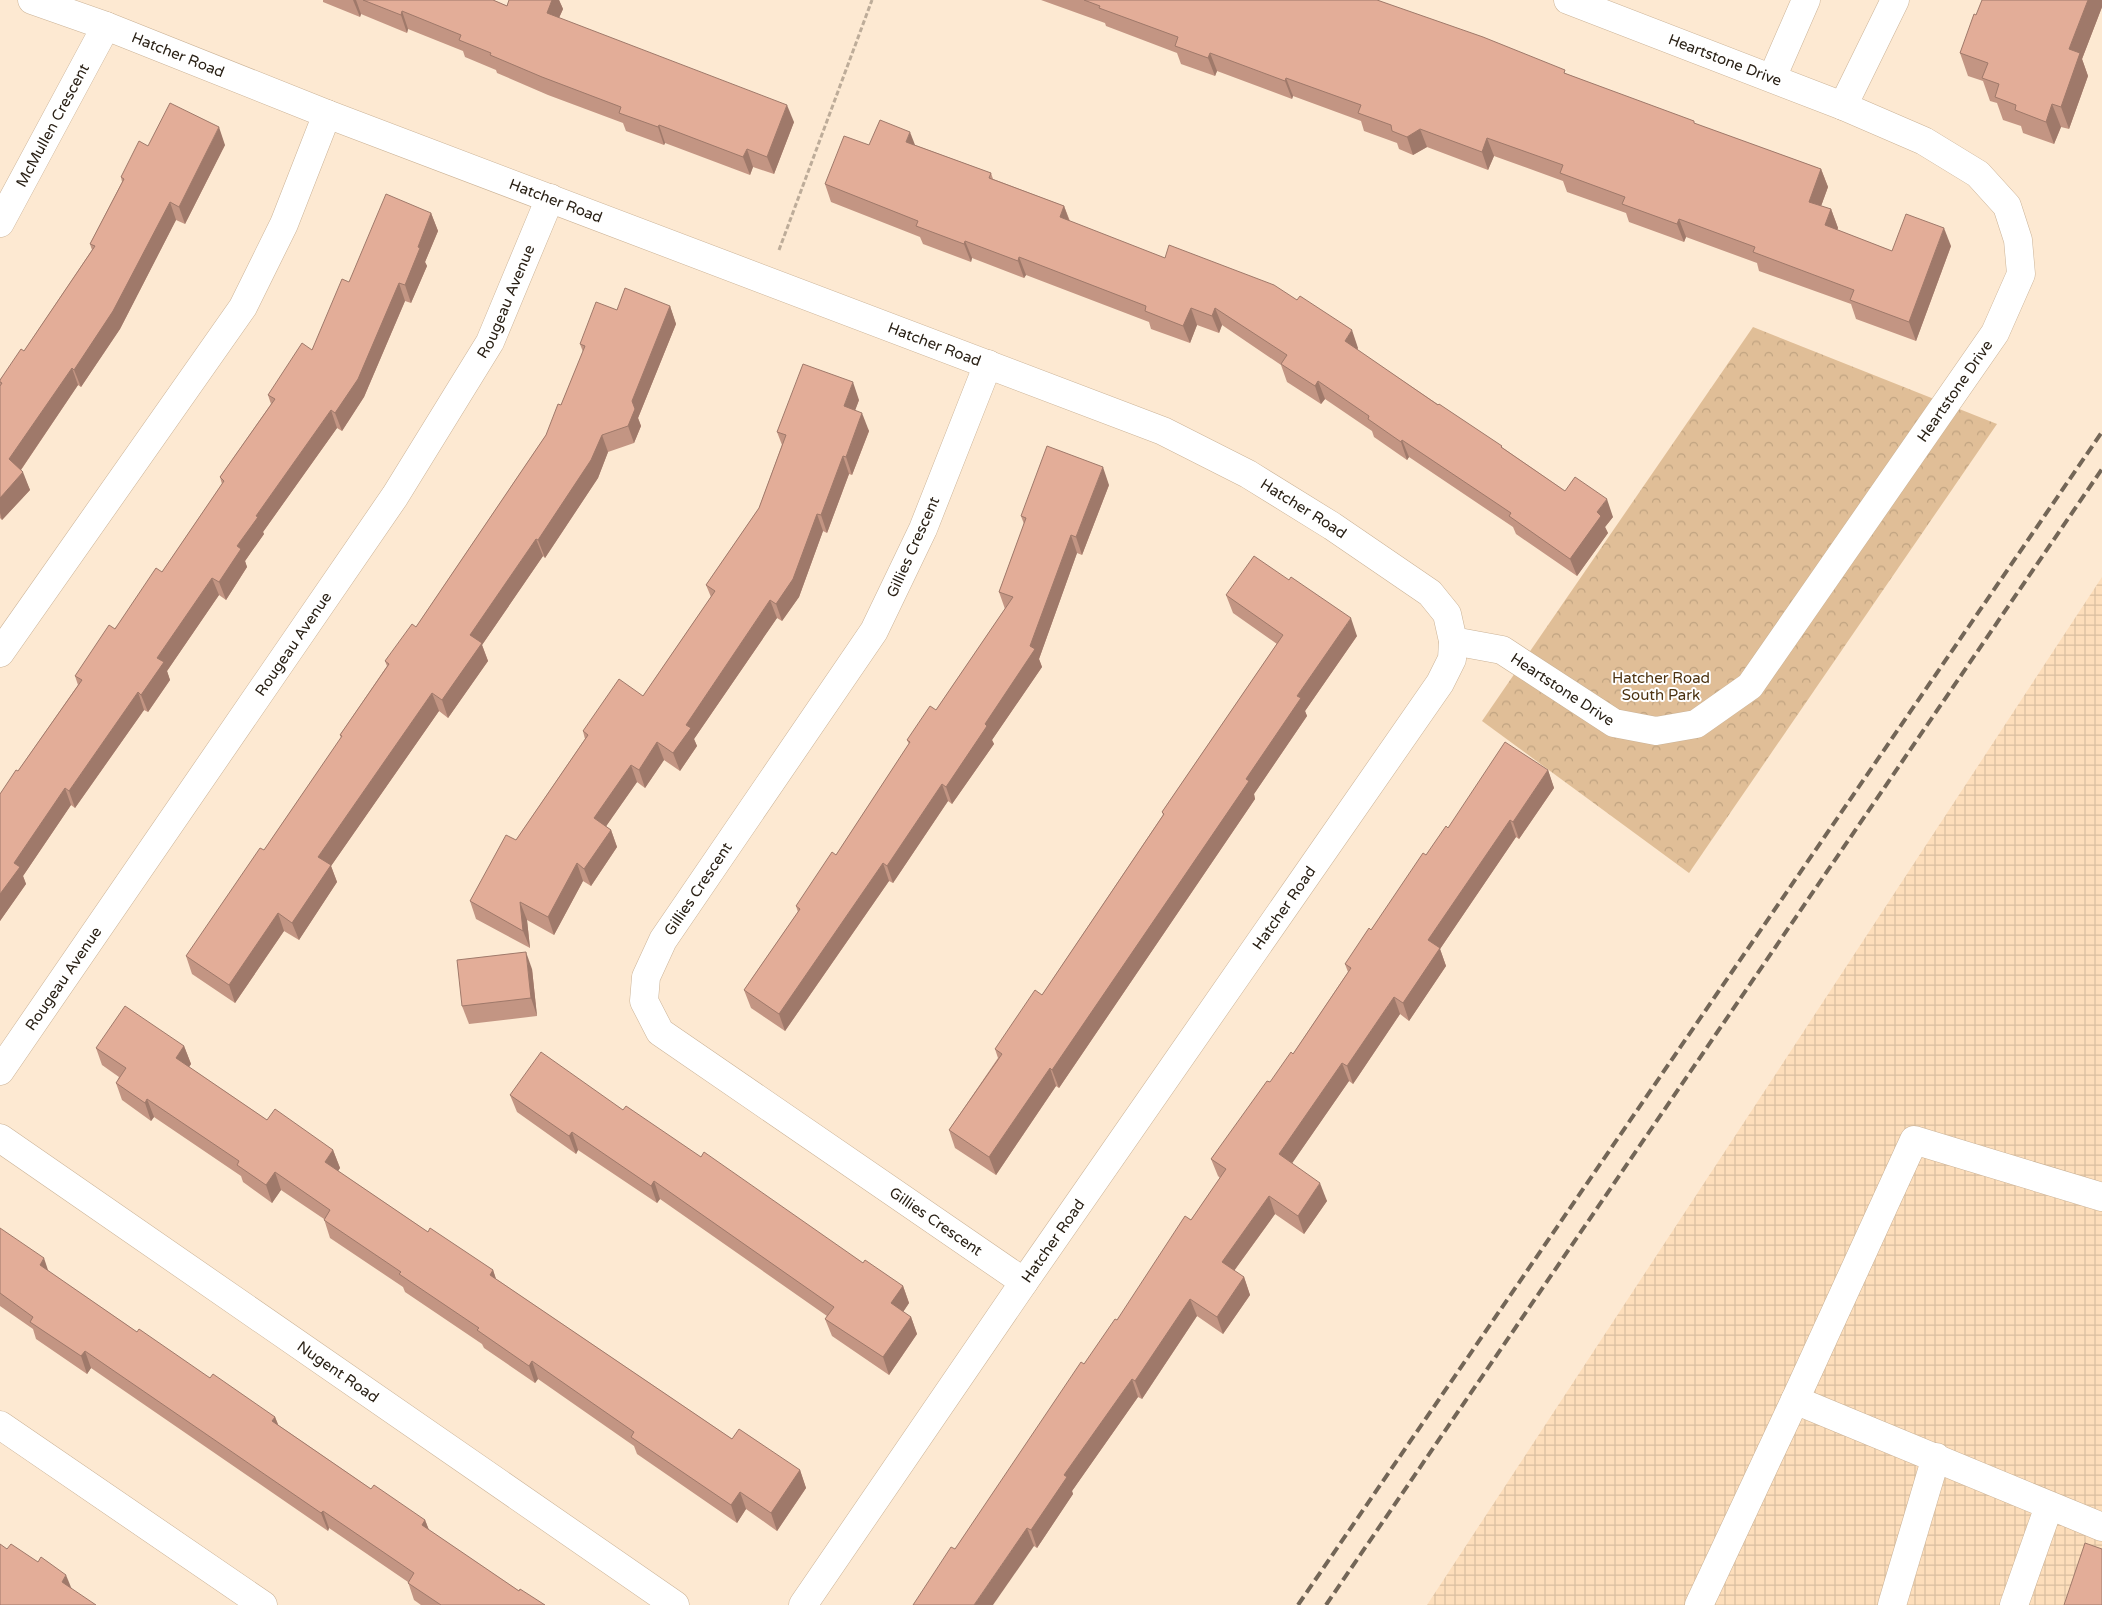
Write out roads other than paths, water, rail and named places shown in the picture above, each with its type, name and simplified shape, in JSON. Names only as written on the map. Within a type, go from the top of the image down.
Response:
[{"type":"street","name":"Hatcher Road","points":[[32,0],[106,26],[328,114],[1164,431],[1248,474],[1332,526],[1430,593],[1447,614],[1453,641],[1452,659],[1440,683],[1024,1282],[803,1605]]},
{"type":"street","name":"Heartstone Drive","points":[[1453,641],[1502,650],[1614,723],[1656,731],[1696,724],[1750,686],[1995,333],[2021,274],[2018,240],[2007,206],[1978,174],[1924,141],[1843,106],[1568,0]]},
{"type":"street","points":[[1772,78],[1806,0]]},
{"type":"street","points":[[1843,106],[1894,0]]},
{"type":"street","name":"McMullen Crescent","points":[[0,223],[106,26]]},
{"type":"street","points":[[0,653],[243,307],[284,224],[328,114]]},
{"type":"street","name":"Rougeau Avenue","points":[[0,1071],[395,496],[490,342],[550,198]]},
{"type":"street","name":"Gillies Crescent","points":[[988,364],[924,529],[874,631],[663,940],[646,977],[644,1001],[660,1032],[1024,1282]]},
{"type":"street","name":"Nugent Road","points":[[0,1138],[675,1605]]},
{"type":"street","points":[[1699,1605],[1914,1140],[2102,1197]]},
{"type":"street","points":[[1795,1400],[1936,1457],[2049,1506],[2102,1526]]},
{"type":"street","points":[[0,1425],[263,1605]]},
{"type":"street","points":[[1892,1605],[1936,1457]]},
{"type":"street","points":[[2014,1605],[2049,1506]]},
{"type":"railway","points":[[1298,1605],[2102,432]]},
{"type":"railway","points":[[1326,1605],[2102,469]]},
{"type":"park label","name":"Hatcher Road South Park","points":[[1661,686]]}]
